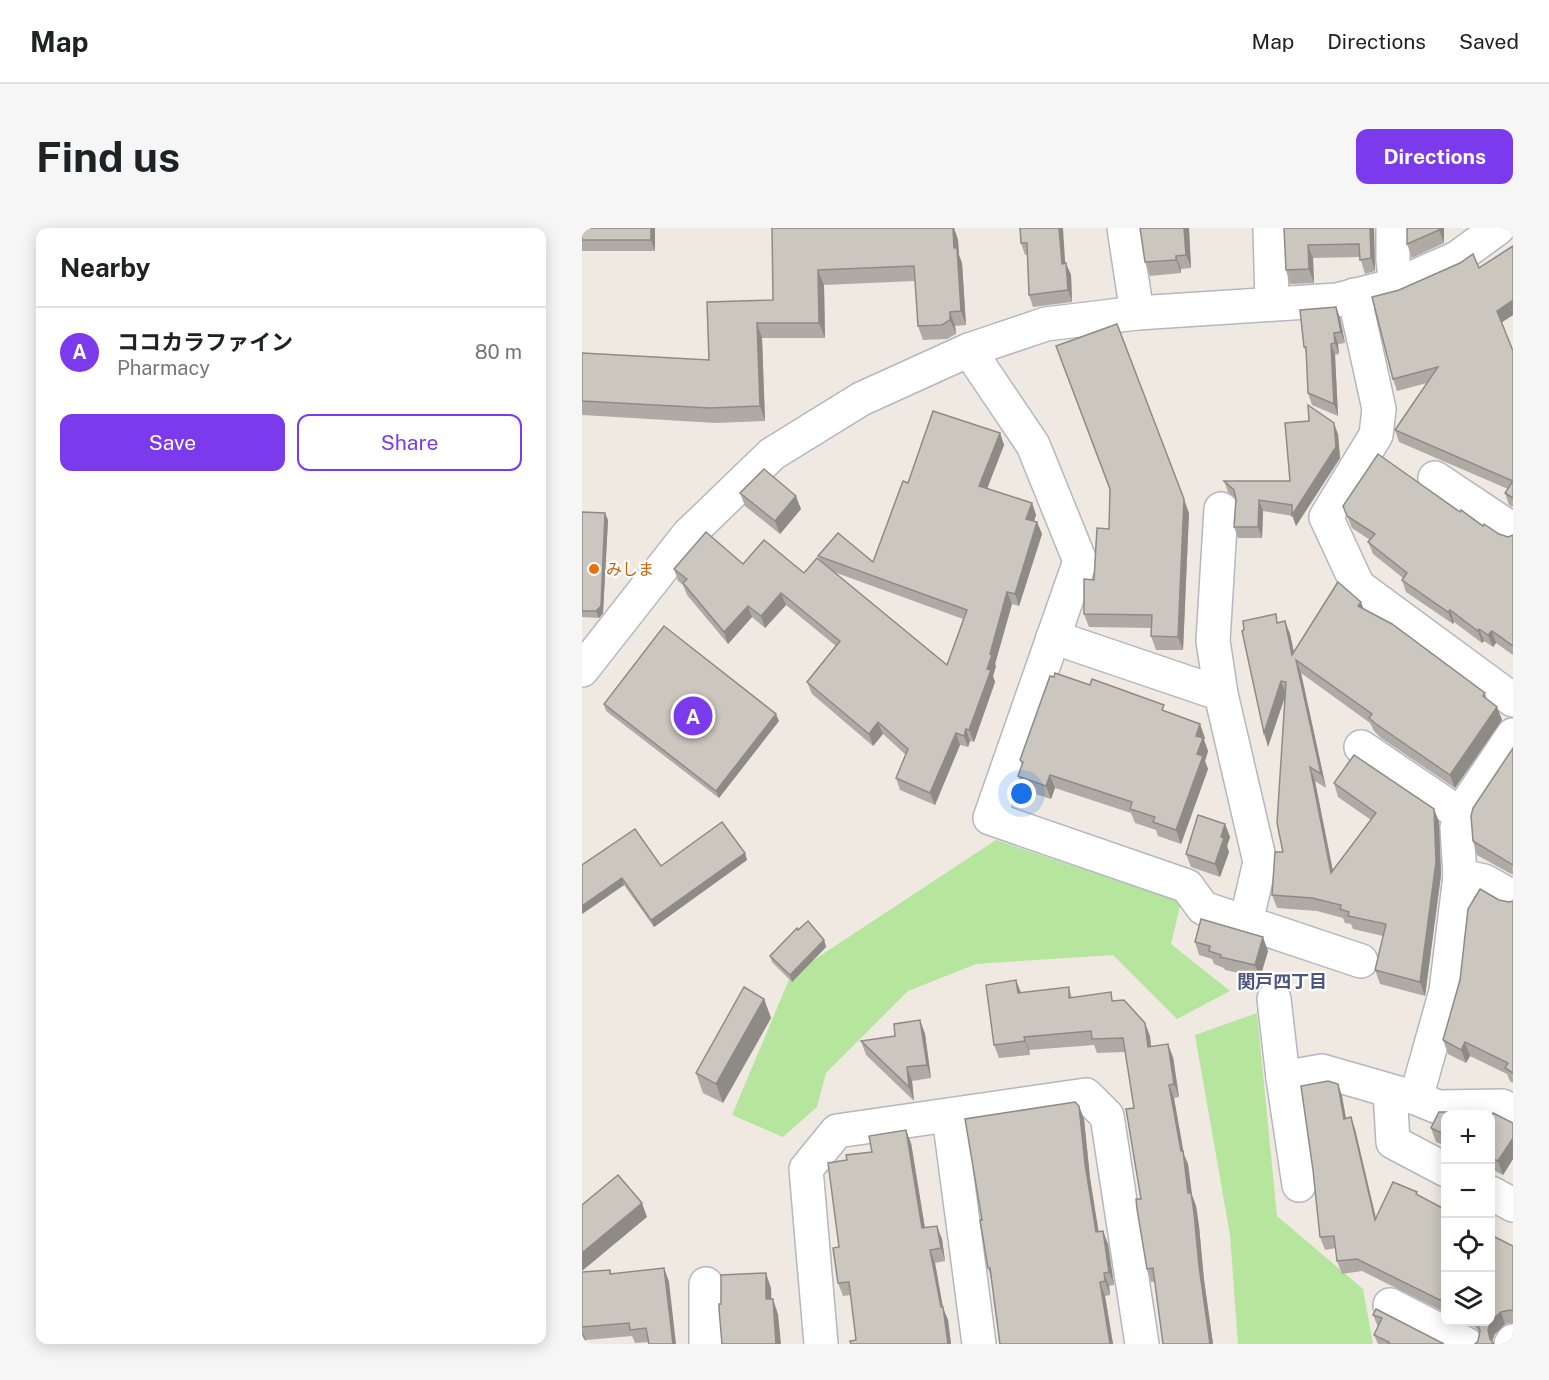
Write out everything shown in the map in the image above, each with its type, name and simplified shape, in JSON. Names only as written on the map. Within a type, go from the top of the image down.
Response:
[{"type":"street","points":[[1124,228],[1137,313]]},
{"type":"street","points":[[1270,228],[1272,304]]},
{"type":"street","points":[[1393,228],[1396,285]]},
{"type":"street","points":[[582,670],[688,535],[772,454],[861,399],[969,350],[1046,324],[1137,313],[1337,300],[1396,285],[1457,258],[1498,228]]},
{"type":"street","points":[[1354,296],[1379,409],[1376,435],[1326,517],[1358,585],[1513,700]]},
{"type":"street","points":[[969,350],[1033,445],[1080,561],[990,818],[1187,886],[1203,908],[1361,962]]},
{"type":"street","points":[[1435,478],[1513,530]]},
{"type":"street","points":[[1221,509],[1213,641],[1221,694],[1260,862],[1246,922]]},
{"type":"street","points":[[1053,637],[1221,694]]},
{"type":"street","points":[[1441,1167],[1393,1142],[1403,1095],[1446,991],[1460,876],[1457,828],[1460,814],[1513,735]]},
{"type":"street","points":[[1361,747],[1460,814]]},
{"type":"street","points":[[1460,876],[1484,881],[1513,897]]},
{"type":"street","points":[[1274,999],[1299,1185]]},
{"type":"street","points":[[1283,1078],[1322,1071],[1438,1107],[1502,1106],[1513,1111]]},
{"type":"street","points":[[821,1344],[806,1169],[837,1131],[1086,1095],[1107,1116],[1142,1344]]},
{"type":"street","points":[[949,1116],[979,1344]]},
{"type":"street","points":[[1495,1195],[1513,1205]]},
{"type":"street","points":[[705,1284],[706,1344]]},
{"type":"street","points":[[1390,1305],[1466,1344]]},
{"type":"green space","points":[[996,840],[1181,902],[1171,944],[1230,991],[1177,1019],[1113,955],[976,964],[908,991],[826,1073],[817,1107],[783,1137],[732,1115],[791,975]]},
{"type":"green space","points":[[1257,1013],[1277,1216],[1363,1289],[1373,1344],[1238,1344],[1230,1235],[1195,1035]]},
{"type":"building","points":[[582,228],[651,228],[651,240],[582,240]]},
{"type":"building","points":[[772,228],[953,228],[954,248],[957,248],[961,311],[950,312],[950,320],[942,325],[918,326],[914,266],[818,270],[819,323],[757,323],[760,406],[710,408],[582,401],[582,353],[709,360],[707,302],[773,300]]},
{"type":"building","points":[[1020,228],[1059,228],[1062,264],[1066,263],[1068,290],[1029,295],[1027,243],[1021,243]]},
{"type":"building","points":[[1140,228],[1184,228],[1186,255],[1176,256],[1176,260],[1145,262]]},
{"type":"building","points":[[1284,228],[1370,228],[1371,258],[1360,260],[1359,244],[1308,245],[1309,269],[1286,270]]},
{"type":"building","points":[[1407,228],[1439,228],[1439,230],[1407,244]]},
{"type":"building","points":[[1513,246],[1513,300],[1497,311],[1513,351],[1513,481],[1395,430],[1438,367],[1393,379],[1372,297],[1399,290],[1460,263],[1473,254],[1479,268]]},
{"type":"building","points":[[1336,307],[1341,332],[1334,333],[1335,343],[1331,344],[1334,404],[1308,393],[1306,347],[1304,347],[1300,310]]},
{"type":"building","points":[[1117,324],[1184,499],[1178,637],[1151,636],[1152,615],[1084,614],[1084,579],[1094,580],[1097,528],[1109,529],[1110,489],[1056,346]]},
{"type":"building","points":[[1308,405],[1334,423],[1336,447],[1292,515],[1292,505],[1259,500],[1258,527],[1234,527],[1236,499],[1234,490],[1224,481],[1290,481],[1285,423],[1309,421]]},
{"type":"building","points":[[933,411],[1000,433],[979,486],[1032,503],[1026,519],[1037,522],[1015,594],[1007,592],[990,654],[992,655],[987,669],[991,670],[969,730],[966,729],[964,736],[956,733],[930,793],[896,778],[908,749],[878,722],[869,734],[807,682],[840,641],[781,593],[761,616],[748,606],[724,632],[683,583],[687,579],[674,569],[706,532],[743,564],[764,540],[804,573],[817,558],[947,665],[967,610],[818,556],[838,533],[873,562],[903,481],[908,483]]},
{"type":"building","points":[[1378,454],[1483,526],[1484,524],[1508,537],[1513,535],[1513,646],[1492,631],[1488,635],[1479,629],[1478,631],[1450,610],[1448,612],[1402,580],[1407,573],[1368,542],[1375,534],[1347,516],[1343,506]]},
{"type":"building","points":[[764,469],[796,496],[775,521],[740,493]]},
{"type":"building","points":[[1513,481],[1513,498],[1505,493]]},
{"type":"building","name":"みしま","points":[[582,512],[605,513],[601,606],[596,611],[582,611]]},
{"type":"building","points":[[1338,582],[1361,602],[1358,606],[1392,624],[1485,693],[1483,696],[1497,707],[1450,775],[1376,724],[1369,718],[1372,714],[1296,660],[1321,774],[1310,767],[1331,873],[1376,813],[1334,783],[1354,755],[1434,809],[1436,862],[1420,982],[1375,970],[1386,924],[1348,916],[1349,912],[1340,909],[1341,905],[1312,898],[1272,895],[1275,852],[1283,852],[1277,823],[1286,682],[1281,681],[1264,733],[1242,631],[1244,630],[1243,621],[1276,614],[1277,623],[1285,621],[1292,655]]},
{"type":"building","points":[[664,626],[776,714],[716,791],[604,704]]},
{"type":"building","points":[[1055,673],[1090,685],[1092,679],[1164,705],[1162,710],[1200,724],[1196,736],[1203,738],[1197,754],[1203,756],[1176,830],[1153,822],[1155,817],[1130,809],[1132,802],[1050,775],[1046,786],[1018,776],[1023,762],[1020,760],[1050,676],[1054,677]]},
{"type":"building","points":[[1513,748],[1513,865],[1473,841],[1471,816],[1473,808]]},
{"type":"building","points":[[1198,815],[1225,824],[1221,837],[1224,838],[1215,864],[1186,854]]},
{"type":"building","points":[[722,822],[745,853],[651,920],[622,878],[582,906],[582,865],[635,829],[661,866]]},
{"type":"building","points":[[1480,889],[1499,900],[1513,901],[1513,1073],[1505,1068],[1508,1063],[1465,1042],[1461,1050],[1443,1040],[1460,980],[1468,909]]},
{"type":"building","points":[[1201,919],[1263,937],[1255,965],[1220,957],[1221,955],[1209,951],[1210,946],[1195,942]]},
{"type":"building","points":[[808,921],[824,940],[790,975],[770,956],[797,928],[798,930]]},
{"type":"building","points":[[1016,980],[1018,993],[1069,987],[1069,998],[1111,992],[1112,1001],[1124,1000],[1145,1023],[1148,1047],[1168,1044],[1174,1084],[1169,1085],[1181,1151],[1183,1151],[1188,1193],[1191,1193],[1210,1344],[1163,1344],[1153,1268],[1147,1269],[1137,1209],[1136,1199],[1141,1199],[1126,1109],[1134,1108],[1123,1038],[1092,1039],[1091,1031],[1024,1037],[1025,1041],[994,1045],[986,985]]},
{"type":"building","points":[[744,987],[764,999],[716,1084],[696,1073]]},
{"type":"building","points":[[920,1020],[927,1065],[907,1067],[909,1087],[861,1041],[895,1036],[894,1024]]},
{"type":"building","points":[[1328,1081],[1338,1084],[1344,1119],[1351,1117],[1375,1220],[1393,1182],[1417,1192],[1416,1194],[1441,1207],[1441,1301],[1357,1259],[1337,1261],[1334,1236],[1320,1237],[1301,1086]]},
{"type":"building","points":[[1075,1102],[1079,1106],[1085,1164],[1096,1232],[1103,1231],[1109,1272],[1104,1273],[1105,1281],[1100,1282],[1110,1344],[1000,1344],[990,1268],[988,1268],[965,1119]]},
{"type":"building","points":[[1439,1112],[1441,1112],[1441,1133],[1431,1128]]},
{"type":"building","points":[[1495,1114],[1513,1123],[1513,1138],[1498,1161],[1495,1160]]},
{"type":"building","points":[[906,1130],[922,1228],[937,1226],[941,1248],[930,1250],[941,1307],[943,1307],[948,1344],[851,1344],[850,1341],[856,1340],[849,1282],[838,1283],[833,1248],[839,1247],[828,1163],[847,1160],[846,1155],[872,1152],[869,1136]]},
{"type":"building","points":[[618,1175],[642,1203],[582,1253],[582,1205]]},
{"type":"building","points":[[1495,1237],[1513,1246],[1513,1311],[1501,1312],[1495,1317]]},
{"type":"building","points":[[664,1268],[673,1344],[649,1344],[646,1328],[630,1330],[629,1323],[582,1327],[582,1272],[610,1270],[610,1274]]},
{"type":"building","points":[[766,1273],[766,1299],[773,1299],[776,1344],[722,1344],[719,1309],[721,1275]]},
{"type":"building","points":[[1376,1309],[1444,1344],[1388,1344],[1389,1342],[1374,1335],[1382,1318],[1373,1315]]},
{"type":"building","points":[[1478,1326],[1490,1326],[1490,1339],[1494,1344],[1475,1344],[1480,1331]]},
{"type":"place","name":"みしま","points":[[594,569]]},
{"type":"place","name":"ココカラファイン","points":[[693,716]]},
{"type":"district","name":"関戸四丁目","points":[[1282,982]]}]
